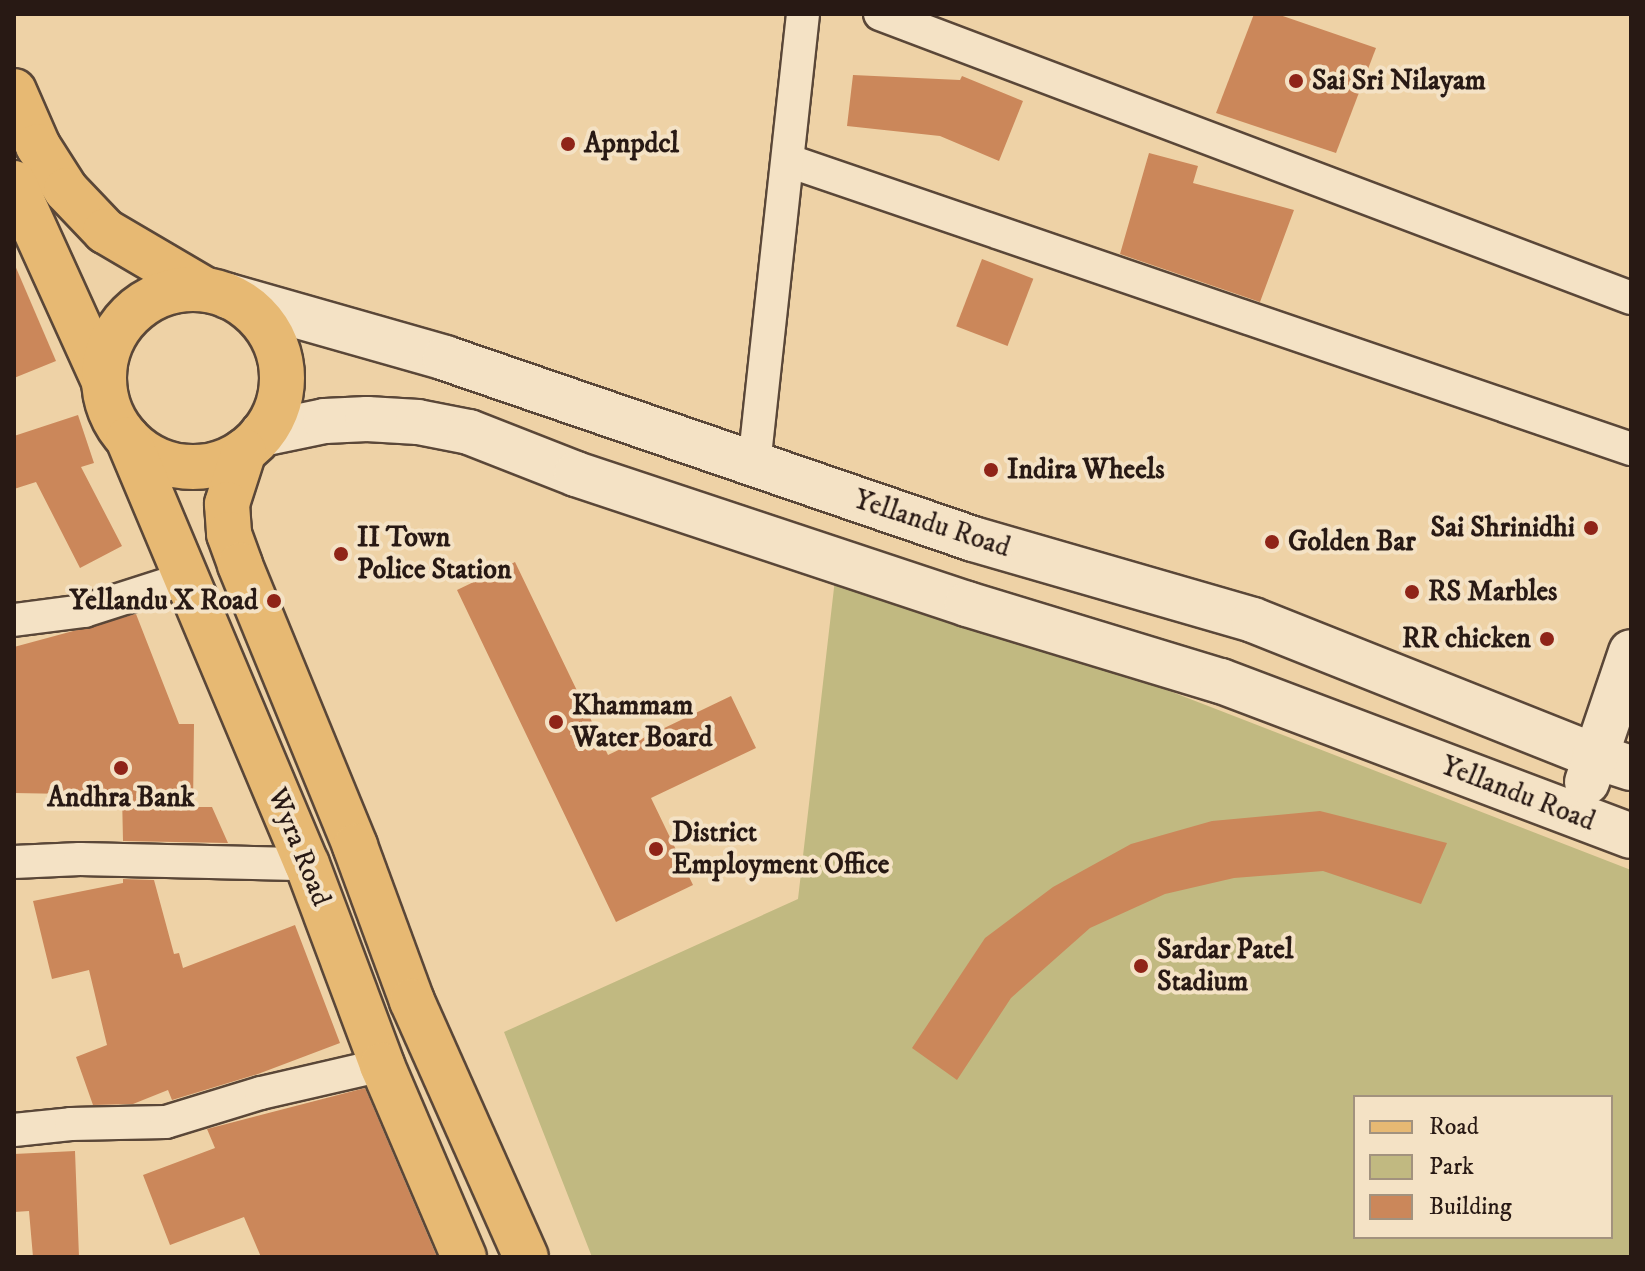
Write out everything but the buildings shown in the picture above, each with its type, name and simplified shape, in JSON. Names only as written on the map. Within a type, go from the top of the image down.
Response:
[{"type":"main road","name":"Wyra Road","points":[[14,91],[38,146],[66,190],[105,231],[251,310],[269,331],[279,357],[281,384],[275,411],[253,442],[227,504],[229,534],[355,846],[412,1001],[526,1257]]},
{"type":"main road","name":"Wyra Road","points":[[14,183],[104,381]]},
{"type":"main road","name":"Wyra Road","points":[[215,292],[172,290],[143,303],[121,323],[108,351],[104,381],[107,402],[128,439],[307,864],[382,1065],[464,1257]]},
{"type":"main road","name":"Yellandu Road","points":[[215,292],[445,358],[973,539],[1253,620],[1612,762]]},
{"type":"main road","name":"Yellandu Road","points":[[253,442],[325,421],[367,419],[418,422],[469,432],[576,474],[967,604],[1221,681],[1631,836]]},
{"type":"main road","name":"Wyra Road","points":[[128,439],[148,455],[171,464],[197,467],[222,462],[253,442]]},
{"type":"main road","points":[[1578,818],[1612,762],[1631,652]]},
{"type":"street","points":[[754,465],[803,14]]},
{"type":"street","points":[[880,14],[1631,298]]},
{"type":"street","points":[[789,161],[1631,449]]},
{"type":"street","points":[[14,620],[84,611],[187,578]]},
{"type":"street","points":[[14,862],[80,859],[307,864]]},
{"type":"street","points":[[14,1130],[71,1124],[166,1122],[261,1093],[382,1065]]},
{"type":"green space","name":"Sardar Patel Stadium","points":[[837,562],[1631,870],[1631,1257],[592,1257],[504,1032],[798,899]]},
{"type":"place","name":"Sai Sri Nilayam","points":[[1296,81]]},
{"type":"place","name":"Apnpdcl","points":[[568,144]]},
{"type":"place","name":"Indira Wheels","points":[[991,470]]},
{"type":"place","name":"Sai Shrinidhi","points":[[1591,528]]},
{"type":"place","name":"Golden Bar","points":[[1272,542]]},
{"type":"place","name":"II Town Police Station","points":[[341,554]]},
{"type":"place","name":"RS Marbles","points":[[1412,592]]},
{"type":"place","name":"Yellandu X Road","points":[[274,601]]},
{"type":"place","name":"RR chicken","points":[[1547,639]]},
{"type":"place","name":"Khammam Water Board","points":[[556,722]]},
{"type":"place","name":"Andhra Bank","points":[[121,768]]},
{"type":"place","name":"District Employment Office","points":[[656,849]]},
{"type":"place","name":"Sardar Patel Stadium","points":[[1141,966]]}]
